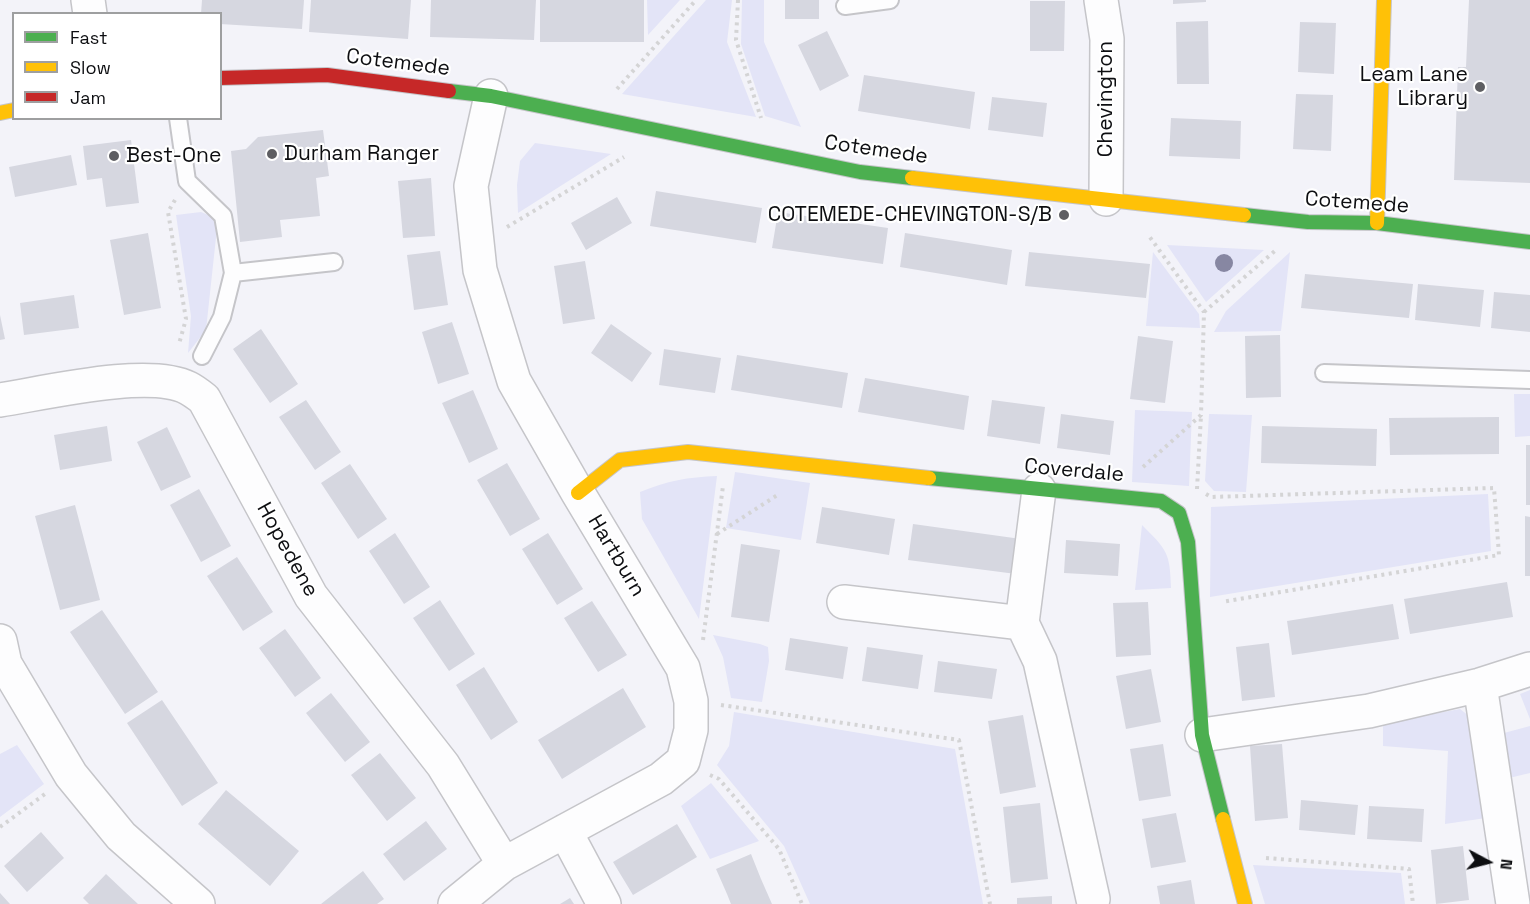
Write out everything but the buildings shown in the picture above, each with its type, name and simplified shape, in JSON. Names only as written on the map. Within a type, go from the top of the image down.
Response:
[{"type":"street","name":"Chevington","points":[[1101,0],[1107,39],[1115,200]]},
{"type":"street","points":[[1377,223],[1384,0]]},
{"type":"street","name":"Cotemede","points":[[222,78],[327,75],[491,96],[860,172],[1308,222],[1377,223],[1530,242]]},
{"type":"street","name":"Hartburn","points":[[491,96],[471,186],[480,270],[514,381],[683,668],[691,701],[691,730],[683,761]]},
{"type":"street","name":"Hopedene","points":[[0,400],[134,379],[168,382],[187,387],[204,399],[311,596],[443,765],[504,864]]},
{"type":"street","name":"Coverdale","points":[[578,493],[620,460],[688,452],[1161,501],[1179,513]]},
{"type":"street","points":[[1039,490],[1022,623],[1040,661],[1093,899]]},
{"type":"street","points":[[1179,513],[1188,542],[1202,735],[1245,904]]},
{"type":"street","points":[[844,602],[1022,623]]},
{"type":"street","points":[[0,641],[5,664],[71,775],[121,836],[198,904]]},
{"type":"street","points":[[1202,735],[1369,711],[1480,685],[1530,669]]},
{"type":"street","points":[[1480,685],[1513,904]]},
{"type":"street","points":[[455,904],[504,864],[661,779],[683,761]]},
{"type":"street","points":[[565,831],[604,904]]},
{"type":"lane","points":[[845,6],[890,0]]},
{"type":"lane","points":[[178,120],[188,181],[223,216],[233,273],[222,317],[202,356]]},
{"type":"lane","points":[[233,273],[334,262]]},
{"type":"lane","points":[[1324,373],[1530,380]]},
{"type":"path","points":[[593,117],[696,0]]},
{"type":"path","points":[[738,0],[736,40],[772,154]]},
{"type":"path","points":[[477,244],[666,132]]},
{"type":"path","points":[[168,382],[186,319],[168,212],[188,181]]},
{"type":"path","points":[[1115,200],[1204,312],[1198,488],[1179,513]]},
{"type":"path","points":[[1204,312],[1308,222]]},
{"type":"path","points":[[1111,495],[1201,415]]},
{"type":"path","points":[[683,668],[703,640],[727,456]]},
{"type":"path","points":[[717,534],[822,466]]},
{"type":"path","points":[[1193,607],[1499,555],[1494,488],[1211,497],[1198,488]]},
{"type":"path","points":[[691,701],[959,740],[990,904]]},
{"type":"path","points":[[683,761],[719,779],[779,849],[802,904]]},
{"type":"path","points":[[0,827],[71,775]]},
{"type":"path","points":[[1233,856],[1409,868],[1413,904]]},
{"type":"shaded area","points":[[647,0],[680,0],[648,35]]},
{"type":"shaded area","points":[[706,0],[732,0],[727,42],[756,117],[622,94]]},
{"type":"shaded area","points":[[742,0],[764,0],[764,42],[801,127],[765,116],[741,44]]},
{"type":"shaded area","points":[[535,143],[611,154],[518,213],[517,185],[520,161]]},
{"type":"shaded area","points":[[201,212],[218,219],[206,330],[188,353],[191,316],[176,215]]},
{"type":"shaded area","points":[[1167,245],[1264,250],[1206,302]]},
{"type":"shaded area","points":[[1153,252],[1199,314],[1200,328],[1146,326]]},
{"type":"shaded area","points":[[1290,252],[1281,331],[1214,332],[1226,311]]},
{"type":"shaded area","points":[[1514,394],[1530,394],[1530,436],[1515,437]]},
{"type":"shaded area","points":[[1135,410],[1192,412],[1189,486],[1132,482]]},
{"type":"shaded area","points":[[1209,414],[1252,415],[1246,492],[1214,491],[1205,481]]},
{"type":"shaded area","points":[[735,472],[810,483],[801,540],[726,528]]},
{"type":"shaded area","points":[[717,476],[699,619],[642,519],[640,492],[678,480]]},
{"type":"shaded area","points":[[1488,494],[1491,551],[1210,597],[1211,507]]},
{"type":"shaded area","points":[[1142,525],[1166,552],[1170,566],[1171,588],[1135,590]]},
{"type":"shaded area","points":[[713,635],[768,647],[769,661],[762,702],[731,698],[723,657]]},
{"type":"shaded area","points":[[1530,690],[1530,719],[1520,694]]},
{"type":"shaded area","points":[[1460,709],[1474,720],[1486,818],[1445,824],[1448,751],[1383,746],[1383,723]]},
{"type":"shaded area","points":[[734,712],[955,749],[983,904],[810,904],[784,846],[717,765],[729,746]]},
{"type":"shaded area","points":[[1530,726],[1530,773],[1509,778],[1504,733]]},
{"type":"shaded area","points":[[17,745],[44,784],[0,817],[0,754]]},
{"type":"shaded area","points":[[711,783],[759,841],[710,859],[681,806]]},
{"type":"shaded area","points":[[1253,865],[1401,873],[1405,904],[1265,904]]},
{"type":"traffic: fast","points":[[449,91],[491,96],[860,172],[912,178]]},
{"type":"traffic: fast","points":[[1244,215],[1308,222],[1377,223],[1530,242]]},
{"type":"traffic: fast","points":[[929,478],[1161,501],[1179,513],[1188,542],[1202,735],[1223,819]]},
{"type":"traffic: slow","points":[[1377,223],[1384,0]]},
{"type":"traffic: slow","points":[[0,113],[12,110]]},
{"type":"traffic: slow","points":[[912,178],[1244,215]]},
{"type":"traffic: slow","points":[[578,493],[620,460],[688,452],[929,478]]},
{"type":"traffic: slow","points":[[1223,819],[1245,904]]},
{"type":"traffic: jam","points":[[222,78],[327,75],[449,91]]},
{"type":"place","name":"Leam Lane Library","points":[[1480,87]]},
{"type":"place","name":"Durham Ranger","points":[[272,154]]},
{"type":"place","name":"Best-One","points":[[114,156]]},
{"type":"place","name":"COTEMEDE-CHEVINGTON-S/B","points":[[1064,215]]}]
